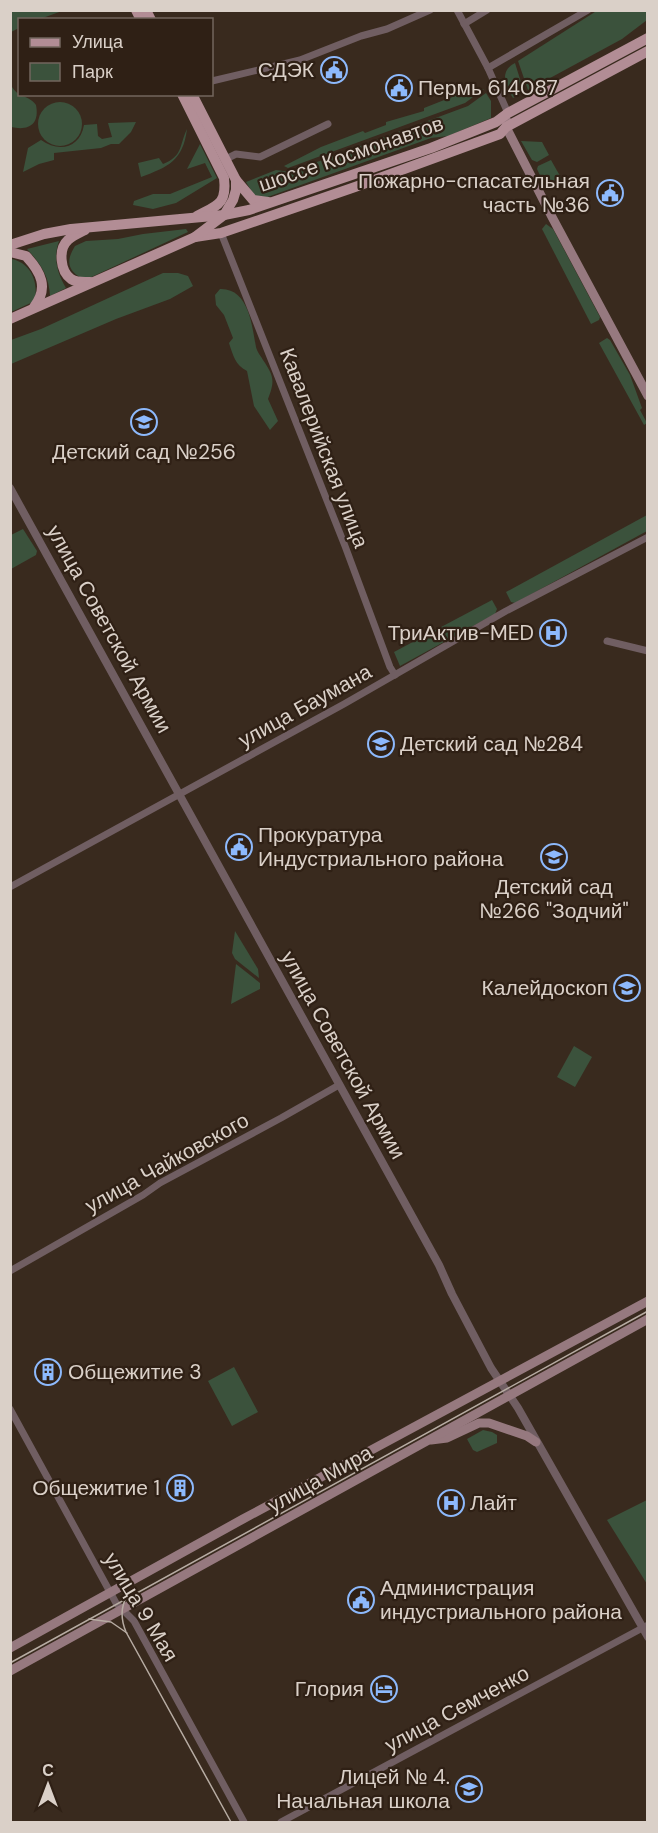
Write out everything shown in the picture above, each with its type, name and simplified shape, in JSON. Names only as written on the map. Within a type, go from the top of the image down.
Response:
[{"type":"main road","name":"шоссе Космонавтов","points":[[10,245],[44,234],[93,226],[224,215],[278,201],[431,148],[496,122],[508,113],[648,38]]},
{"type":"main road","name":"шоссе Космонавтов","points":[[195,237],[221,233],[500,134],[506,127],[648,51]]},
{"type":"main road","points":[[183,96],[224,178],[225,185],[225,193],[221,200],[193,219]]},
{"type":"main road","points":[[193,96],[236,180],[253,200],[278,201]]},
{"type":"main road","points":[[508,113],[506,127],[648,396]]},
{"type":"main road","points":[[224,215],[233,200],[236,180]]},
{"type":"main road","name":"шоссе Космонавтов","points":[[10,319],[195,237],[224,215]]},
{"type":"main road","points":[[93,226],[66,241],[61,259],[70,279],[77,282],[94,282]]},
{"type":"main road","points":[[10,252],[26,256],[40,274],[41,298],[32,309]]},
{"type":"main road","name":"улица Мира","points":[[10,1648],[648,1301]]},
{"type":"main road","name":"улица Мира","points":[[10,1671],[648,1319]]},
{"type":"main road","points":[[426,1441],[447,1438],[479,1422],[489,1423],[527,1436],[537,1442]]},
{"type":"street","points":[[213,81],[300,60],[430,10]]},
{"type":"street","points":[[457,10],[488,68],[508,113]]},
{"type":"street","points":[[464,24],[487,10]]},
{"type":"street","points":[[488,68],[588,10]]},
{"type":"street","points":[[226,159],[236,154],[260,157],[328,124]]},
{"type":"street","name":"Кавалерийская улица","points":[[221,233],[395,675]]},
{"type":"street","name":"улица Советской Армии","points":[[10,488],[439,1265],[491,1368],[510,1395],[645,1626],[648,1637]]},
{"type":"street","name":"улица Баумана","points":[[10,887],[344,704],[506,611],[648,537]]},
{"type":"street","points":[[607,641],[648,651]]},
{"type":"street","name":"улица Чайковского","points":[[10,1270],[143,1195],[160,1183],[339,1085]]},
{"type":"street","name":"улица 9 Мая","points":[[10,1409],[116,1604],[134,1621],[244,1822]]},
{"type":"street","name":"улица Семченко","points":[[281,1822],[645,1626]]},
{"type":"green space","points":[[11,10],[62,11],[43,18],[18,18],[18,28],[11,32]]},
{"type":"green space","points":[[598,10],[647,11],[647,20],[622,39],[528,90],[518,61]]},
{"type":"green space","points":[[515,63],[524,92],[513,98],[506,84],[505,74]]},
{"type":"green space","points":[[11,85],[18,93],[18,96],[24,96],[36,105],[37,112],[31,125],[23,128],[11,127]]},
{"type":"green space","points":[[484,89],[465,103],[288,168],[284,166],[321,147],[386,125],[386,122],[424,111],[424,108],[467,91],[470,95]]},
{"type":"green space","points":[[486,93],[491,101],[491,118],[448,136],[431,138],[262,199],[255,197],[246,182],[276,170],[290,172],[468,106]]},
{"type":"green space","points":[[60,102],[75,109],[82,124],[75,139],[60,146],[45,139],[38,124],[45,109]]},
{"type":"green space","points":[[136,122],[131,132],[119,144],[54,153],[54,160],[23,172],[28,148],[41,140],[55,146],[68,146],[78,139],[84,125],[97,124],[98,136],[102,139],[112,137],[108,123]]},
{"type":"green space","points":[[187,129],[182,149],[178,156],[159,170],[141,177],[138,163],[159,158],[163,164],[174,158],[180,150]]},
{"type":"green space","points":[[521,141],[542,142],[549,155],[537,162],[532,160]]},
{"type":"green space","points":[[200,144],[217,178],[176,203],[153,209],[133,205],[134,201],[153,194],[170,194],[212,177],[205,163],[187,169]]},
{"type":"green space","points":[[551,160],[564,183],[549,190],[537,169],[538,166]]},
{"type":"green space","points":[[546,224],[553,229],[600,317],[591,324],[542,229]]},
{"type":"green space","points":[[186,229],[188,232],[85,280],[75,274],[70,266],[70,257],[75,246],[86,241],[118,239]]},
{"type":"green space","points":[[59,241],[56,253],[57,265],[66,288],[50,296],[48,282],[43,271],[27,249]]},
{"type":"green space","points":[[12,259],[19,261],[29,269],[36,294],[35,301],[11,312]]},
{"type":"green space","points":[[163,273],[188,276],[193,286],[170,299],[116,319],[11,364],[11,340],[41,329]]},
{"type":"green space","points":[[220,289],[230,290],[243,301],[257,349],[271,375],[272,388],[268,399],[278,421],[270,430],[254,406],[247,371],[237,363],[232,352],[229,343],[233,338],[224,315],[216,305],[215,295]]},
{"type":"green space","points":[[607,338],[630,375],[642,408],[640,410],[647,423],[644,425],[599,343]]},
{"type":"green space","points":[[647,515],[647,531],[515,603],[511,602],[506,592]]},
{"type":"green space","points":[[23,529],[37,551],[36,555],[11,569],[11,535]]},
{"type":"green space","points":[[492,600],[497,609],[495,614],[400,666],[394,652]]},
{"type":"green space","points":[[235,931],[258,969],[259,978],[235,959],[232,953]]},
{"type":"green space","points":[[236,964],[260,983],[260,989],[231,1004]]},
{"type":"green space","points":[[574,1046],[592,1057],[575,1087],[557,1077]]},
{"type":"green space","points":[[234,1367],[258,1412],[232,1426],[208,1381]]},
{"type":"green space","points":[[483,1430],[497,1435],[497,1443],[477,1452],[473,1450],[467,1439]]},
{"type":"green space","points":[[647,1500],[647,1584],[607,1520]]},
{"type":"tram line","points":[[10,1663],[648,1311]]},
{"type":"tram line","points":[[127,1596],[122,1614],[126,1632],[231,1822]]},
{"type":"tram line","points":[[89,1619],[111,1622],[127,1633]]},
{"type":"place","name":"СДЭК","points":[[334,70]]},
{"type":"place","name":"Пермь 614087","points":[[399,88]]},
{"type":"place","name":"Пожарно-спасательная часть №36","points":[[610,193]]},
{"type":"place","name":"Детский сад №256","points":[[144,422]]},
{"type":"place","name":"ТриАктив-MED","points":[[553,633]]},
{"type":"place","name":"Детский сад №284","points":[[381,744]]},
{"type":"place","name":"Прокуратура Индустриального района","points":[[239,847]]},
{"type":"place","name":"Детский сад №266 \"Зодчий\"","points":[[554,857]]},
{"type":"place","name":"Калейдоскоп","points":[[627,988]]},
{"type":"place","name":"Общежитие 3","points":[[48,1372]]},
{"type":"place","name":"Общежитие 1","points":[[180,1488]]},
{"type":"place","name":"Лайт","points":[[451,1503]]},
{"type":"place","name":"Администрация индустриального района","points":[[361,1600]]},
{"type":"place","name":"Глория","points":[[384,1689]]},
{"type":"place","name":"Лицей № 4. Начальная школа","points":[[469,1789]]}]
